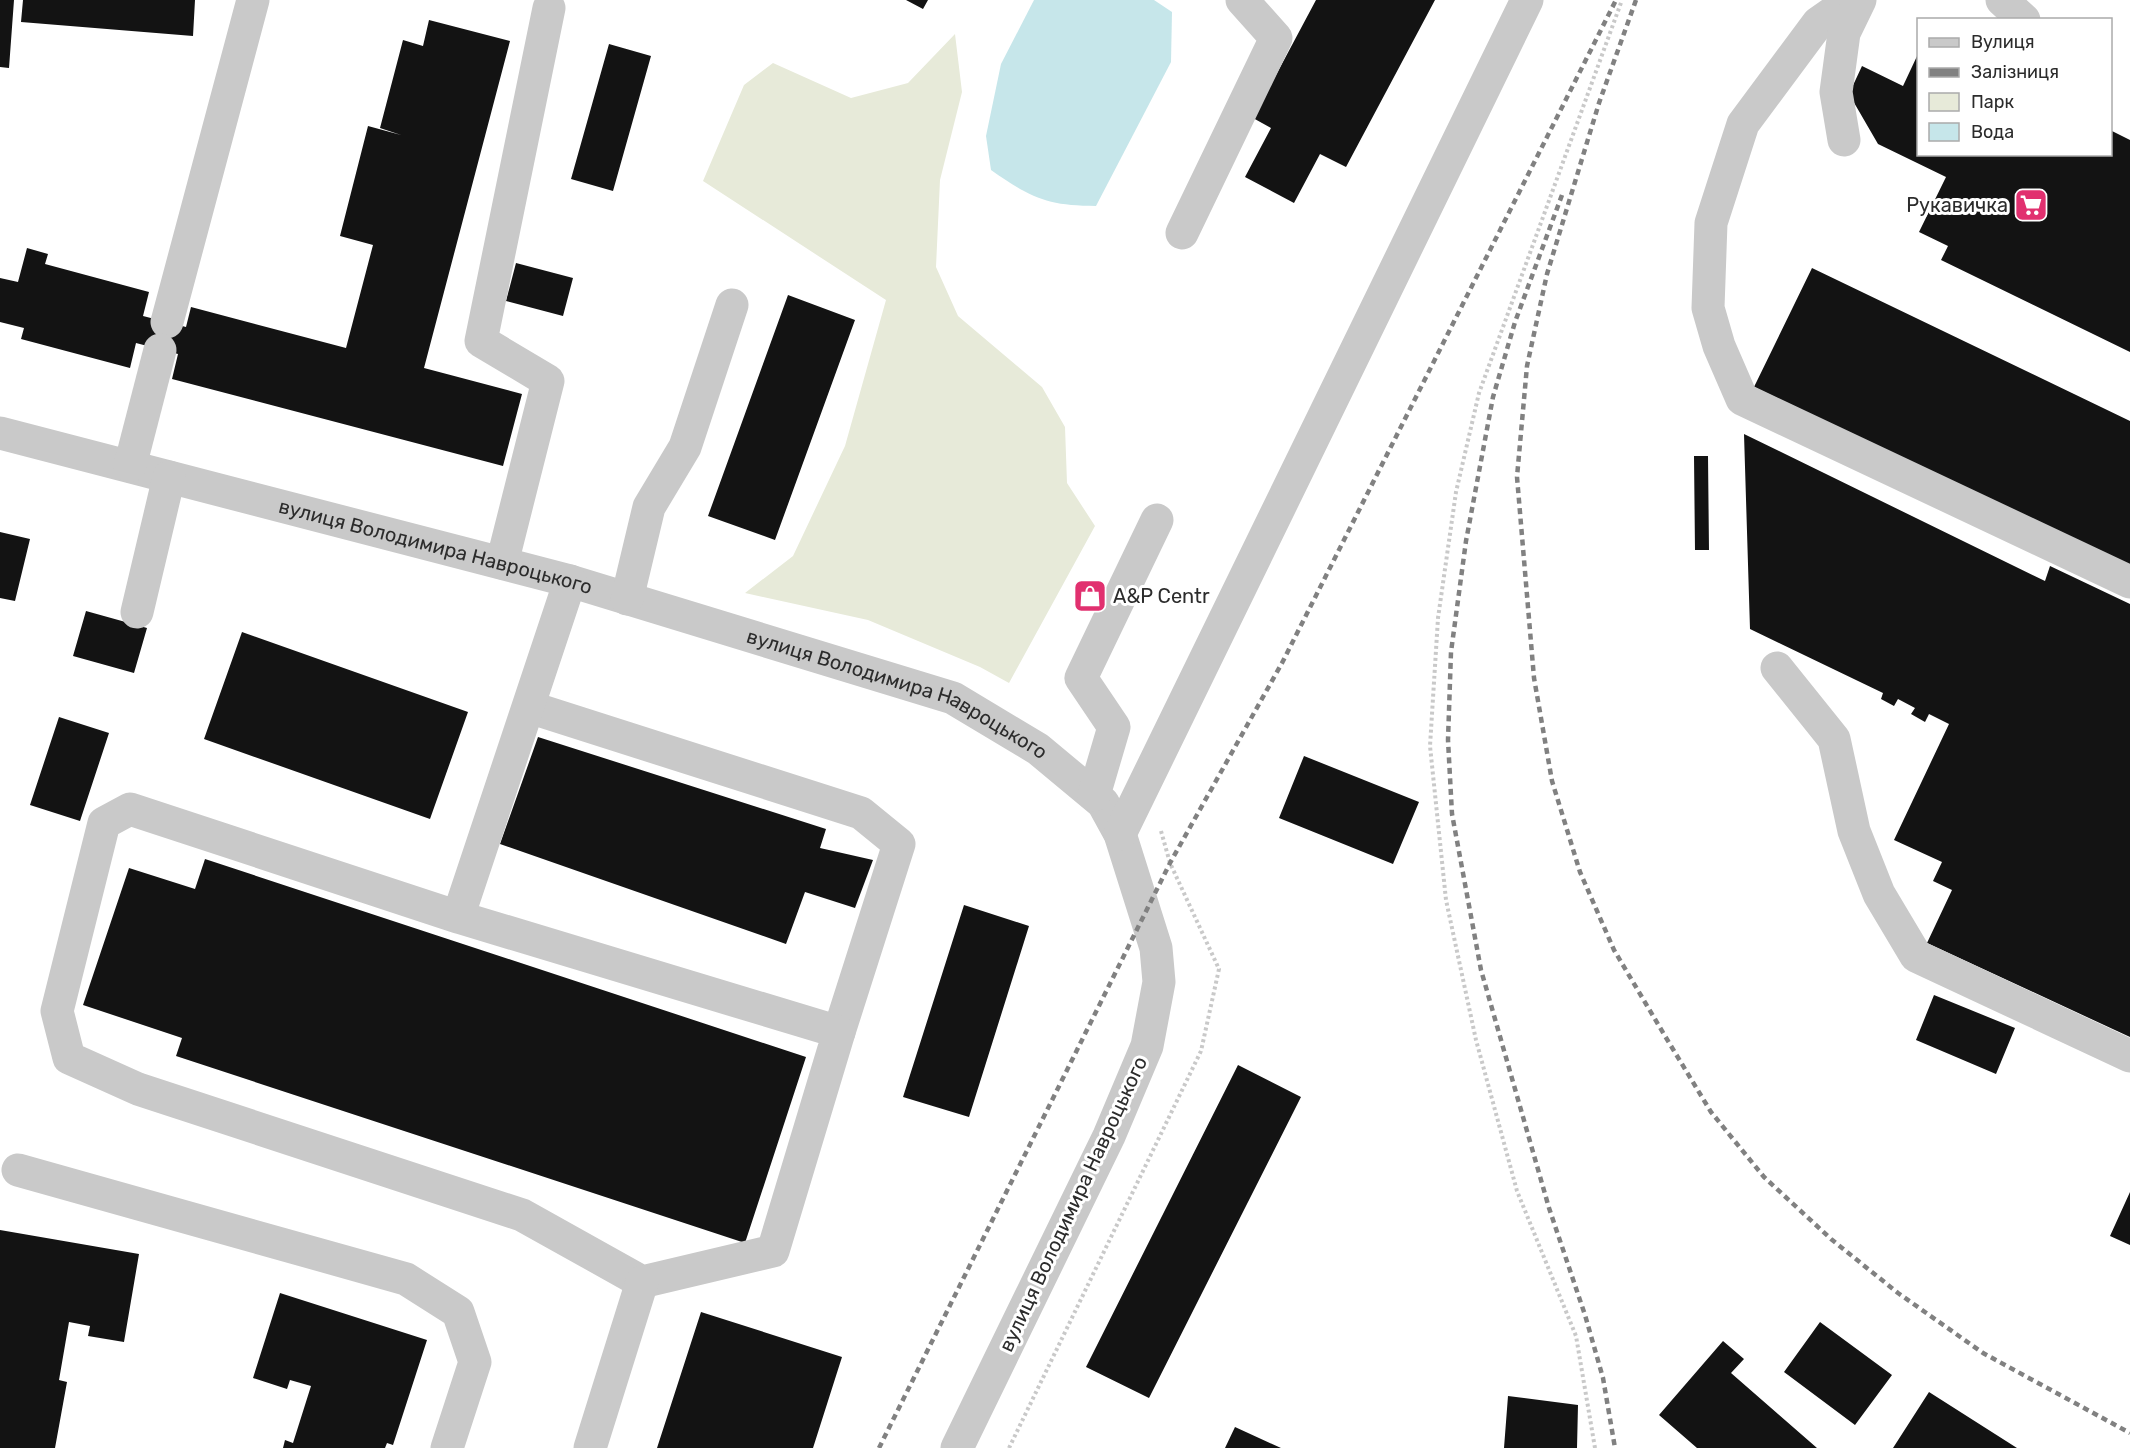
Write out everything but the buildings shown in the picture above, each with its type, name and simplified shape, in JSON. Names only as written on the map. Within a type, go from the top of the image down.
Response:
[{"type":"street","points":[[130,466],[253,0]]},
{"type":"street","points":[[1182,233],[1276,38],[1242,0]]},
{"type":"street","points":[[1120,834],[1527,0]]},
{"type":"street","points":[[1851,0],[1818,23],[1743,124],[1711,223],[1708,308],[1719,346],[1742,399],[2130,582]]},
{"type":"street","points":[[1845,140],[1836,92],[1844,33],[1860,0]]},
{"type":"street","points":[[2002,0],[2022,18]]},
{"type":"street","points":[[502,563],[548,381],[481,341],[549,8]]},
{"type":"street","points":[[627,599],[649,507],[685,447],[732,305]]},
{"type":"street","name":"вулиця Володимира Навроцького","points":[[0,433],[570,581],[953,698],[1038,749],[1103,803],[1120,834],[1156,948],[1159,981],[1147,1046],[1109,1136],[957,1448]]},
{"type":"street","points":[[136,612],[169,477]]},
{"type":"street","points":[[1094,795],[1114,727],[1081,678],[1157,520]]},
{"type":"street","points":[[458,917],[570,581]]},
{"type":"street","points":[[1777,668],[1834,739],[1854,831],[1878,894],[1916,956],[2130,1056]]},
{"type":"street","points":[[529,706],[861,813],[899,844],[773,1251],[642,1282],[522,1215],[138,1089],[69,1058],[57,1011],[104,823],[130,809],[458,917],[839,1032]]},
{"type":"street","points":[[18,1170],[406,1279],[458,1312],[475,1362],[447,1448]]},
{"type":"street","points":[[590,1448],[642,1282]]},
{"type":"path","points":[[1595,1448],[1576,1336],[1517,1191],[1476,1040],[1446,900],[1430,746],[1438,618],[1456,492],[1479,393],[1622,0]]},
{"type":"green space","points":[[955,34],[962,92],[940,180],[936,267],[958,316],[1042,387],[1065,427],[1067,483],[1095,526],[1009,683],[980,667],[868,620],[745,593],[793,556],[845,446],[886,300],[703,181],[744,85],[773,63],[851,98],[908,83]]},
{"type":"water","points":[[1034,0],[1154,0],[1172,12],[1171,62],[1096,206],[1065,204],[1040,198],[1029,194],[991,170],[986,136],[1001,64]]},
{"type":"railway","points":[[879,1448],[1170,863],[1282,663],[1616,0]]},
{"type":"railway","points":[[1636,0],[1599,103],[1547,274],[1527,366],[1517,477],[1534,678],[1552,781],[1580,872],[1614,950],[1665,1036],[1711,1112],[1764,1177],[1831,1239],[1898,1293],[1983,1353],[2130,1433]]},
{"type":"railway","points":[[1562,195],[1515,322],[1493,397],[1466,541],[1451,652],[1448,740],[1452,814],[1481,970],[1549,1208],[1585,1315],[1603,1378],[1615,1448]]},
{"type":"place","name":"Рукавичка","points":[[2031,205]]},
{"type":"place","name":"A&P Centr","points":[[1090,596]]}]
